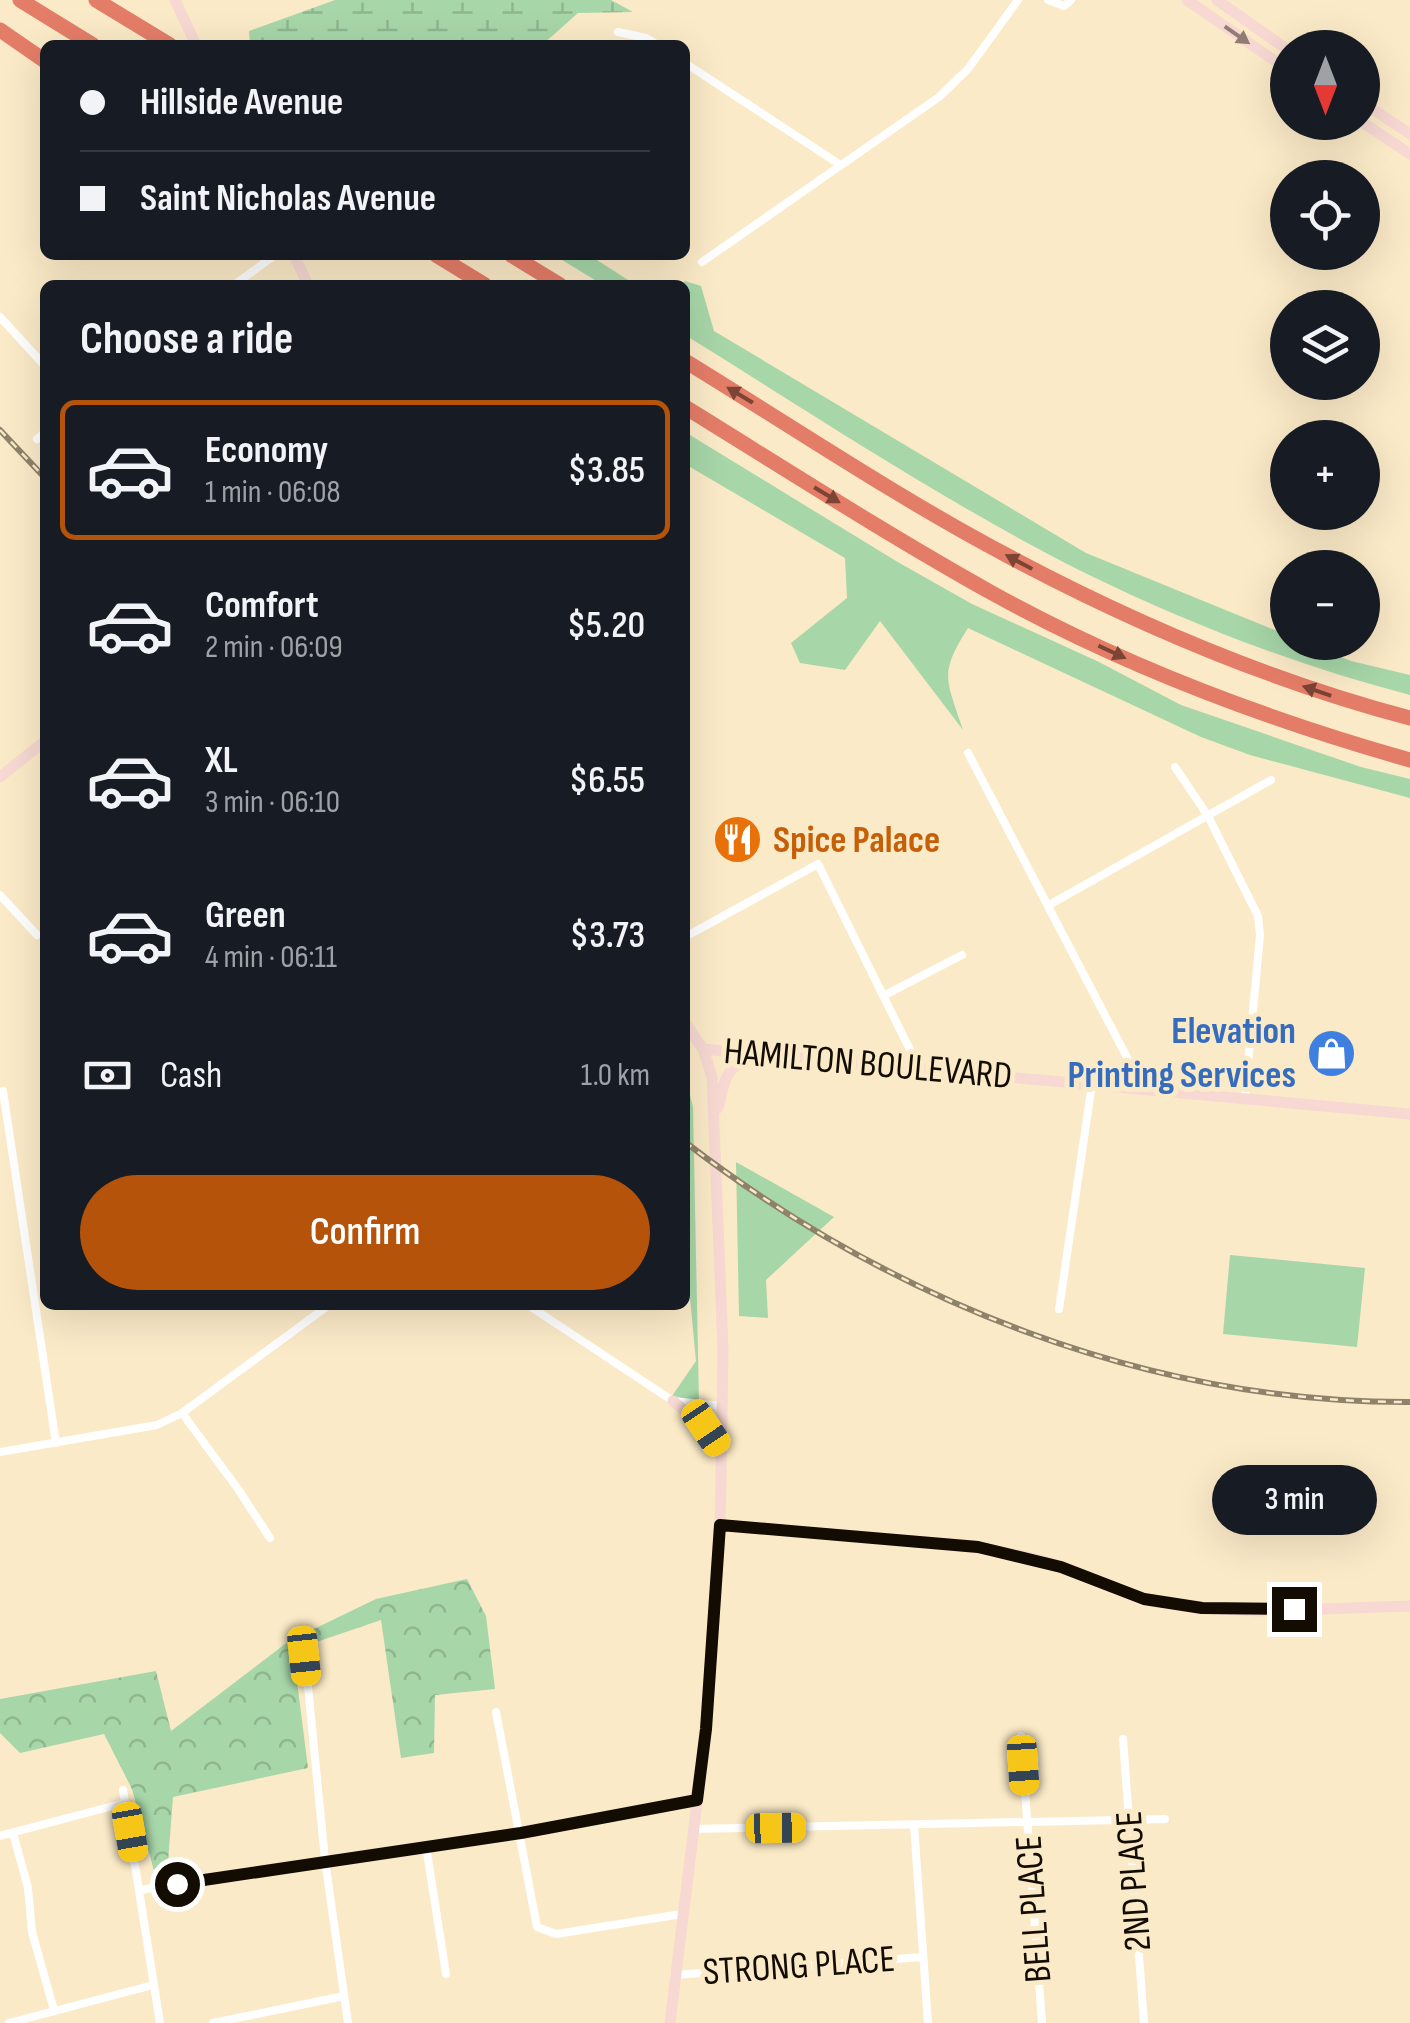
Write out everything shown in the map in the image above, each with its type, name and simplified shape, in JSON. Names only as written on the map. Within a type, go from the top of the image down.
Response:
[{"type":"highway","points":[[20,0],[85,40]]},
{"type":"highway","points":[[96,0],[162,40]]},
{"type":"highway","points":[[0,30],[40,58]]},
{"type":"highway","points":[[444,260],[477,280]]},
{"type":"highway","points":[[519,260],[552,280]]},
{"type":"highway","points":[[690,364],[955,526],[1089,598],[1249,667],[1410,718]]},
{"type":"highway","points":[[690,410],[918,550],[1072,634],[1234,703],[1410,760]]},
{"type":"main road","points":[[175,0],[194,40]]},
{"type":"main road","points":[[1187,0],[1270,58]]},
{"type":"main road","points":[[1216,0],[1270,38]]},
{"type":"main road","points":[[1380,114],[1410,134]]},
{"type":"main road","points":[[1380,134],[1410,154]]},
{"type":"main road","points":[[0,776],[40,745]]},
{"type":"main road","points":[[690,1031],[703,1049]]},
{"type":"main road","name":"HAMILTON BOULEVARD","points":[[670,2023],[706,1729],[720,1525],[723,1348],[712,1077],[703,1049],[1410,1114]]},
{"type":"main road","points":[[714,1127],[730,1070],[740,1061],[762,1054]]},
{"type":"main road","points":[[673,1401],[706,1428],[722,1452]]},
{"type":"main road","points":[[720,1525],[978,1547],[1061,1567],[1144,1599],[1202,1608],[1410,1606]]},
{"type":"street","points":[[702,262],[939,97],[968,70],[1018,0]]},
{"type":"street","points":[[1048,0],[1064,6],[1071,0]]},
{"type":"street","points":[[618,32],[649,40]]},
{"type":"street","points":[[690,66],[839,164]]},
{"type":"street","points":[[241,280],[268,260]]},
{"type":"street","points":[[0,317],[40,361]]},
{"type":"street","points":[[968,753],[1143,1088]]},
{"type":"street","points":[[1175,767],[1208,816],[1258,916],[1260,935],[1245,1098]]},
{"type":"street","points":[[1048,905],[1270,780]]},
{"type":"street","points":[[690,934],[818,864],[919,1068]]},
{"type":"street","points":[[0,896],[37,935]]},
{"type":"street","points":[[883,996],[962,955]]},
{"type":"street","points":[[1059,1309],[1092,1084]]},
{"type":"street","points":[[3,1090],[56,1443]]},
{"type":"street","points":[[0,1452],[157,1425],[182,1414],[321,1310]]},
{"type":"street","points":[[536,1310],[673,1401],[722,1406]]},
{"type":"street","points":[[182,1414],[270,1538]]},
{"type":"street","points":[[304,1656],[348,2023]]},
{"type":"street","points":[[496,1712],[537,1927],[559,1934],[682,1914]]},
{"type":"street","name":"BELL PLACE","points":[[1021,1736],[1042,2023]]},
{"type":"street","name":"2ND PLACE","points":[[1123,1739],[1144,2023]]},
{"type":"street","points":[[123,1790],[160,2023]]},
{"type":"street","points":[[140,1890],[521,1833],[697,1800]]},
{"type":"street","points":[[0,1836],[124,1803]]},
{"type":"street","points":[[693,1829],[1164,1819]]},
{"type":"street","points":[[914,1825],[928,2023]]},
{"type":"street","points":[[13,1833],[28,1888],[32,1932],[54,2010]]},
{"type":"street","points":[[426,1846],[446,1974]]},
{"type":"street","name":"STRONG PLACE","points":[[674,1976],[923,1957]]},
{"type":"street","points":[[9,2023],[154,1985]]},
{"type":"street","points":[[212,2023],[344,1996]]},
{"type":"green space","points":[[335,0],[611,0],[633,12],[578,13],[548,40],[250,40],[249,31]]},
{"type":"green space","points":[[562,260],[597,260],[628,280],[595,280]]},
{"type":"green space","points":[[690,283],[701,286],[714,331],[1086,553],[1270,628],[1270,651],[1162,609],[981,517],[690,338]]},
{"type":"green space","points":[[690,435],[972,604],[1099,662],[1181,705],[1361,767],[1410,779],[1410,798],[1250,755],[1201,737],[968,628],[952,657],[948,678],[963,730],[880,621],[845,670],[800,663],[791,643],[847,598],[845,558],[690,467]]},
{"type":"green space","points":[[1294,660],[1348,660],[1410,675],[1410,695]]},
{"type":"green space","points":[[690,1095],[699,1402],[672,1396],[696,1361],[690,1298]]},
{"type":"green space","points":[[736,1162],[834,1217],[766,1280],[768,1318],[739,1316]]},
{"type":"green space","points":[[1230,1255],[1365,1268],[1357,1347],[1223,1334]]},
{"type":"green space","points":[[467,1579],[486,1616],[495,1689],[435,1695],[434,1753],[401,1758],[381,1620],[293,1650],[308,1768],[173,1797],[167,1875],[154,1871],[132,1789],[104,1734],[20,1753],[0,1733],[0,1699],[156,1671],[171,1731],[289,1641],[376,1599]]},
{"type":"railway","points":[[0,430],[40,473]]},
{"type":"railway","points":[[690,1146],[765,1199],[849,1250],[936,1294],[1026,1332],[1120,1362],[1215,1384],[1312,1398],[1410,1402]]},
{"type":"place","name":"Spice Palace","points":[[738,840]]},
{"type":"place","name":"Elevation Printing Services","points":[[1331,1053]]},
{"type":"route","points":[[177,1884],[521,1833],[697,1800],[706,1729],[720,1525],[978,1547],[1028,1556],[1144,1599],[1202,1608],[1294,1609]]}]
